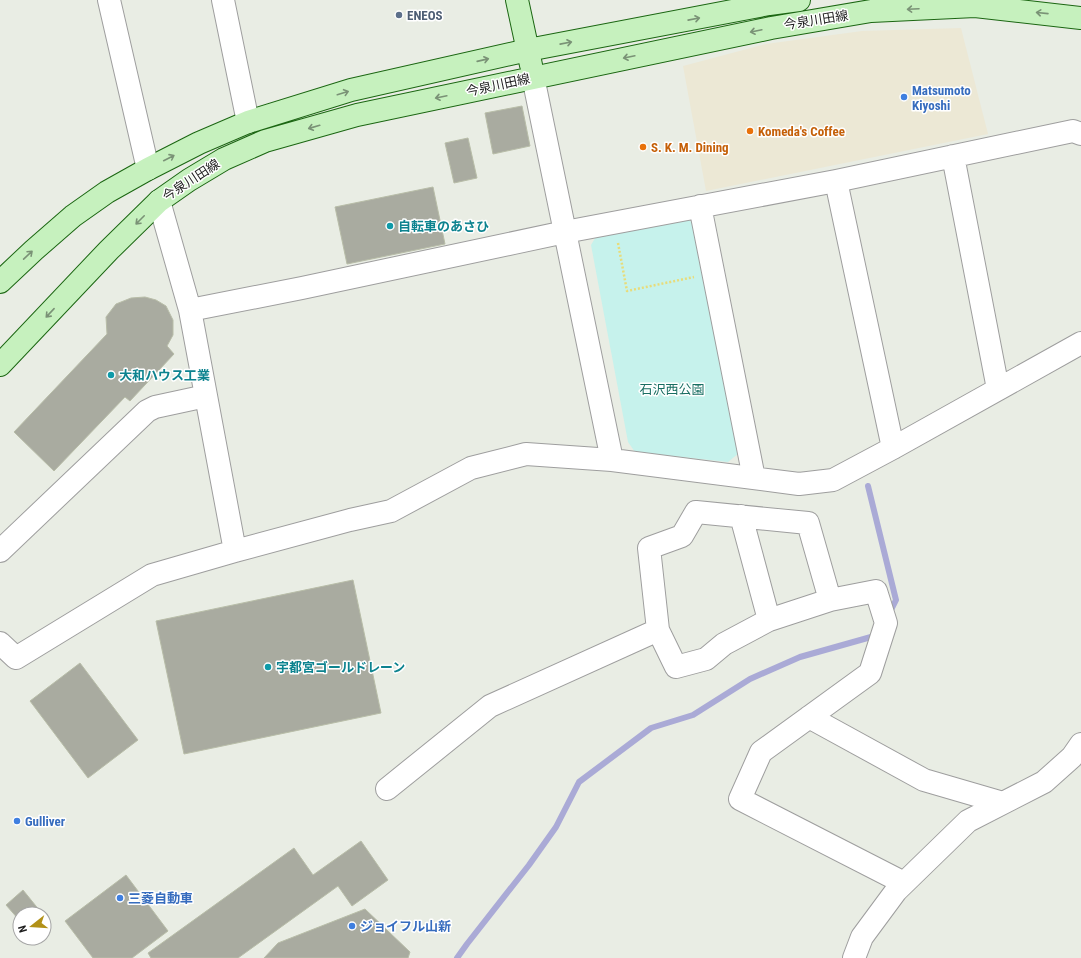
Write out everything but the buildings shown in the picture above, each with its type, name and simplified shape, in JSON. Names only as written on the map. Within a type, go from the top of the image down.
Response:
[{"type":"street","points":[[110,0],[148,168]]},
{"type":"street","points":[[223,0],[248,122]]},
{"type":"street","points":[[517,0],[612,460]]},
{"type":"street","name":"今泉川田線","points":[[0,282],[73,216],[107,192],[148,168],[198,143],[248,122],[351,90],[528,50],[799,0]]},
{"type":"street","name":"今泉川田線","points":[[0,365],[109,250],[159,201],[189,180],[224,159],[265,141],[357,115],[771,28],[871,11],[975,6],[1081,18]]},
{"type":"street","points":[[190,310],[302,288],[566,232],[836,181],[1073,131],[1081,134]]},
{"type":"street","points":[[953,156],[998,389]]},
{"type":"street","points":[[836,181],[893,448]]},
{"type":"street","points":[[159,201],[190,310],[235,551]]},
{"type":"street","points":[[700,206],[754,478]]},
{"type":"street","points":[[0,643],[16,658],[152,575],[350,520],[391,511],[471,468],[526,454],[612,460],[799,484],[833,480],[1081,343]]},
{"type":"street","points":[[0,551],[147,411],[155,407],[206,396]]},
{"type":"street","points":[[830,600],[808,523],[696,512],[682,536],[649,548],[658,630],[676,666],[706,659],[724,644],[769,620],[830,600],[876,591],[886,623],[870,673],[761,752],[740,799],[904,883]]},
{"type":"street","points":[[741,516],[769,620]]},
{"type":"street","points":[[387,789],[490,706],[658,630]]},
{"type":"street","points":[[809,717],[924,780],[1003,803]]},
{"type":"street","points":[[854,958],[862,937],[896,891],[968,821],[1044,782],[1072,757],[1081,744]]},
{"type":"path","points":[[617,238],[626,291],[714,273]]},
{"type":"shaded area","points":[[961,28],[988,134],[706,191],[683,66],[766,44],[862,31]]},
{"type":"green space","name":"石沢西公園","points":[[686,218],[695,225],[739,453],[728,462],[635,452],[628,442],[591,245],[597,235]]},
{"type":"waterway","points":[[868,486],[896,600],[889,614]]},
{"type":"waterway","points":[[457,958],[529,865],[556,827],[579,782],[651,728],[693,715],[750,679],[800,657],[871,637],[876,634]]},
{"type":"place","name":"ENEOS","points":[[399,15]]},
{"type":"place","name":"Matsumoto Kiyoshi","points":[[904,97]]},
{"type":"place","name":"Komeda's Coffee","points":[[750,131]]},
{"type":"place","name":"S. K. M. Dining","points":[[643,147]]},
{"type":"place","name":"自転車のあさひ","points":[[390,226]]},
{"type":"place","name":"大和ハウス工業","points":[[111,375]]},
{"type":"place","name":"宇都宮ゴールドレーン","points":[[268,667]]},
{"type":"place","name":"Gulliver","points":[[17,821]]},
{"type":"place","name":"三菱自動車","points":[[120,898]]},
{"type":"place","name":"ジョイフル山新","points":[[352,926]]}]
